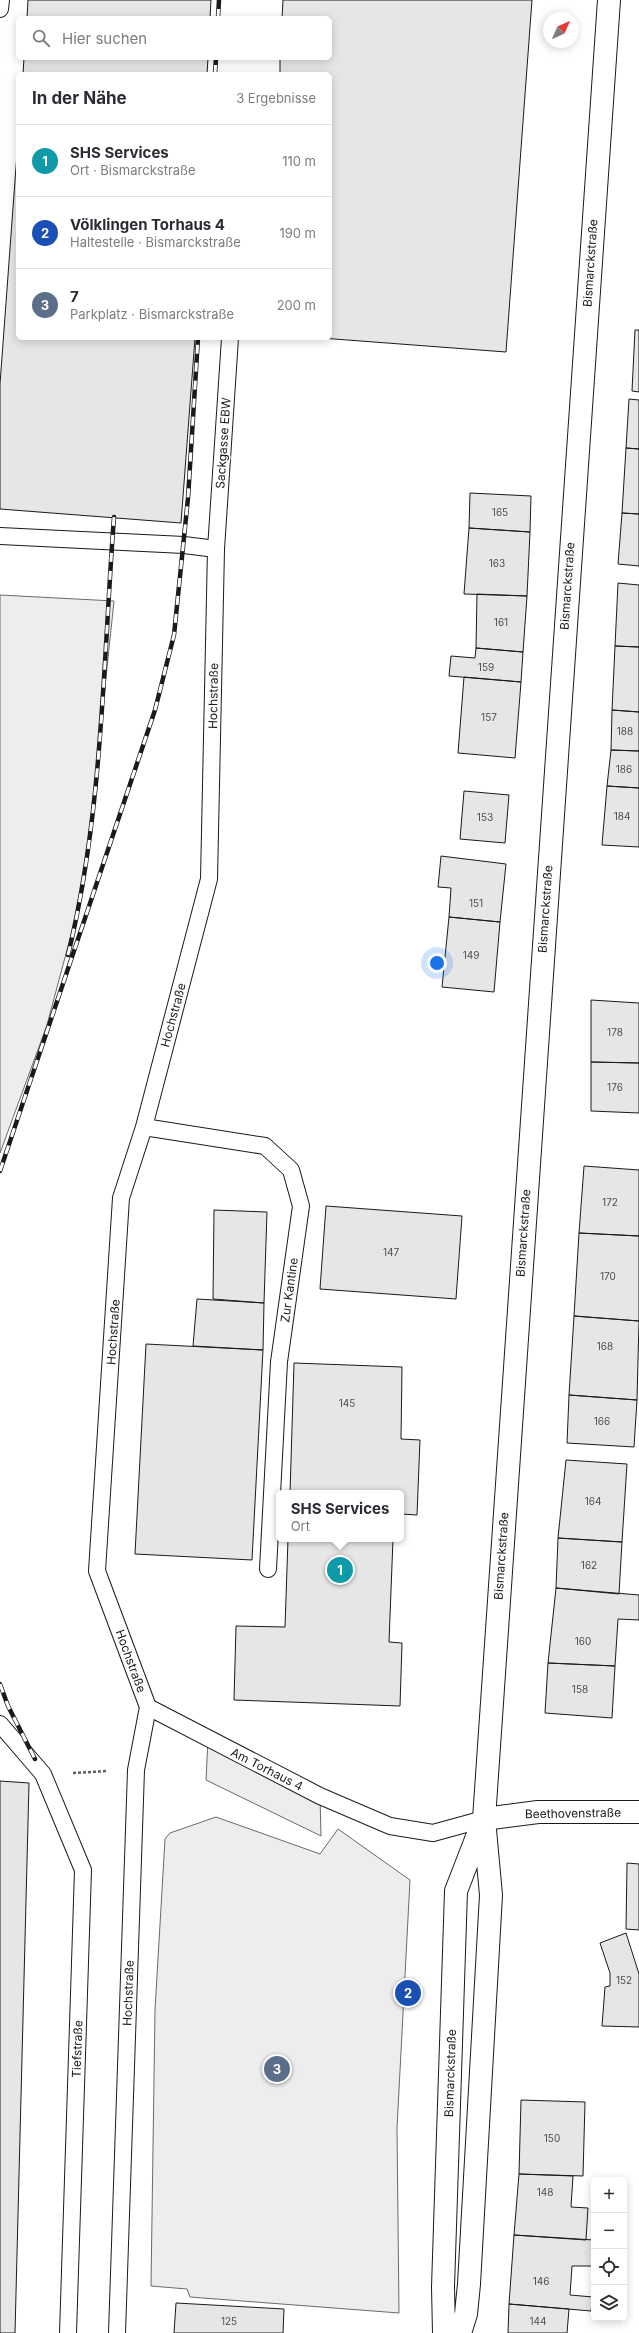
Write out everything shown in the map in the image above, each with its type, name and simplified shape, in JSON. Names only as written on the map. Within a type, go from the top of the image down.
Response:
[{"type":"main road","name":"Bismarckstraße","points":[[460,2333],[466,2314],[469,2284],[491,1895],[484,1819],[609,0]]},
{"type":"main road","name":"Beethovenstraße","points":[[484,1819],[538,1812],[639,1812]]},
{"type":"main road","name":"Bismarckstraße","points":[[444,2333],[443,2287],[456,1891],[484,1819]]},
{"type":"lane","points":[[0,9],[1,0]]},
{"type":"lane","name":"Sackgasse EBW","points":[[216,549],[230,340]]},
{"type":"lane","points":[[0,536],[184,545],[216,549]]},
{"type":"lane","name":"Hochstraße","points":[[117,2333],[136,1770],[148,1707],[97,1571],[121,1198],[144,1127],[209,879],[216,549]]},
{"type":"lane","name":"Zur Kantine","points":[[144,1127],[265,1146],[291,1170],[300,1206],[279,1362],[268,1569]]},
{"type":"lane","name":"Am Torhaus 4","points":[[148,1707],[320,1796],[390,1826],[433,1833],[484,1819]]},
{"type":"lane","name":"Tiefstraße","points":[[0,1724],[43,1774],[83,1870],[68,2333]]},
{"type":"path","points":[[43,1774],[136,1770]]},
{"type":"shaded area","points":[[0,595],[114,601],[84,886],[47,1025],[0,1153]]},
{"type":"shaded area","points":[[208,1739],[320,1796],[321,1836],[206,1780]]},
{"type":"shaded area","points":[[216,1817],[320,1854],[338,1829],[410,1880],[397,2128],[399,2313],[190,2297],[187,2289],[151,2286],[155,2010],[165,1839],[170,1833]]},
{"type":"building","points":[[28,0],[211,0],[210,16],[27,16]]},
{"type":"building","points":[[283,0],[532,0],[506,352],[332,339],[332,72],[280,72],[280,60],[332,60],[332,16],[282,16]]},
{"type":"building","points":[[24,60],[208,60],[207,72],[23,72]]},
{"type":"building","points":[[16,167],[16,340],[195,340],[181,523],[0,509],[0,384]]},
{"type":"building","points":[[635,330],[639,330],[639,392],[632,391]]},
{"type":"building","points":[[629,399],[639,400],[639,449],[626,448]]},
{"type":"building","points":[[626,448],[639,449],[639,514],[622,513]]},
{"type":"building","points":[[470,493],[531,496],[530,532],[469,528]]},
{"type":"building","points":[[622,513],[639,514],[639,566],[618,564]]},
{"type":"building","points":[[469,528],[530,532],[527,596],[464,594]]},
{"type":"building","points":[[618,583],[639,585],[639,647],[615,646]]},
{"type":"building","points":[[477,594],[527,596],[523,652],[476,648]]},
{"type":"building","points":[[615,646],[639,647],[639,712],[612,710]]},
{"type":"building","points":[[476,648],[523,652],[521,682],[449,676],[451,656],[475,658]]},
{"type":"building","points":[[464,677],[521,682],[515,758],[458,753]]},
{"type":"building","points":[[612,710],[639,712],[639,751],[611,750]]},
{"type":"building","points":[[611,750],[639,751],[639,788],[607,786]]},
{"type":"building","points":[[607,786],[639,788],[639,847],[602,845]]},
{"type":"building","points":[[464,791],[509,795],[505,843],[460,839]]},
{"type":"building","points":[[441,856],[506,864],[500,922],[449,917],[451,888],[438,887]]},
{"type":"building","points":[[449,917],[500,922],[494,992],[442,987]]},
{"type":"building","points":[[591,1000],[639,1003],[639,1063],[591,1062]]},
{"type":"building","points":[[591,1062],[639,1063],[639,1113],[591,1111]]},
{"type":"building","points":[[584,1166],[639,1170],[639,1236],[579,1233]]},
{"type":"building","points":[[326,1206],[462,1216],[456,1299],[320,1289]]},
{"type":"building","points":[[214,1210],[267,1212],[264,1303],[213,1299]]},
{"type":"building","points":[[579,1233],[639,1236],[639,1321],[574,1316]]},
{"type":"building","points":[[197,1299],[264,1303],[263,1350],[193,1346]]},
{"type":"building","points":[[574,1316],[639,1321],[637,1400],[569,1395]]},
{"type":"building","points":[[146,1344],[263,1350],[252,1560],[135,1554]]},
{"type":"building","points":[[294,1363],[402,1367],[401,1439],[420,1440],[417,1515],[404,1514],[404,1490],[290,1490]]},
{"type":"building","points":[[569,1395],[637,1400],[634,1447],[567,1443]]},
{"type":"building","points":[[566,1460],[627,1464],[622,1542],[558,1538]]},
{"type":"building","points":[[558,1538],[622,1542],[619,1594],[556,1588]]},
{"type":"building","points":[[288,1542],[393,1542],[389,1642],[402,1643],[400,1706],[234,1700],[236,1626],[285,1627]]},
{"type":"building","points":[[556,1588],[639,1595],[639,1620],[618,1619],[615,1666],[548,1663]]},
{"type":"building","points":[[548,1663],[615,1666],[612,1718],[545,1713]]},
{"type":"building","points":[[0,1781],[29,1783],[15,2333],[0,2333]]},
{"type":"building","points":[[627,1863],[639,1864],[639,1930],[626,1929]]},
{"type":"building","points":[[626,1933],[639,1974],[639,2027],[602,2026],[605,1987],[610,1986],[610,1973],[600,1943]]},
{"type":"building","points":[[521,2100],[585,2102],[583,2176],[519,2174]]},
{"type":"building","points":[[519,2174],[573,2176],[571,2207],[588,2208],[586,2240],[514,2235]]},
{"type":"building","points":[[514,2235],[591,2240],[591,2266],[572,2266],[570,2295],[591,2297],[591,2311],[509,2304]]},
{"type":"building","points":[[176,2303],[284,2309],[283,2333],[174,2333]]},
{"type":"building","points":[[509,2304],[569,2309],[567,2333],[508,2333]]},
{"type":"railway","points":[[218,16],[219,0]]},
{"type":"railway","points":[[215,72],[216,60]]},
{"type":"railway","points":[[0,1171],[155,710],[174,635],[188,498],[198,340]]},
{"type":"railway","points":[[68,955],[80,901],[95,792],[104,682],[114,517]]},
{"type":"railway","points":[[0,1684],[8,1706],[35,1759]]},
{"type":"place","name":"SHS Services","points":[[340,1570]]},
{"type":"place","name":"Völklingen Torhaus 4","points":[[408,1993]]},
{"type":"place","name":"7","points":[[277,2069]]}]
